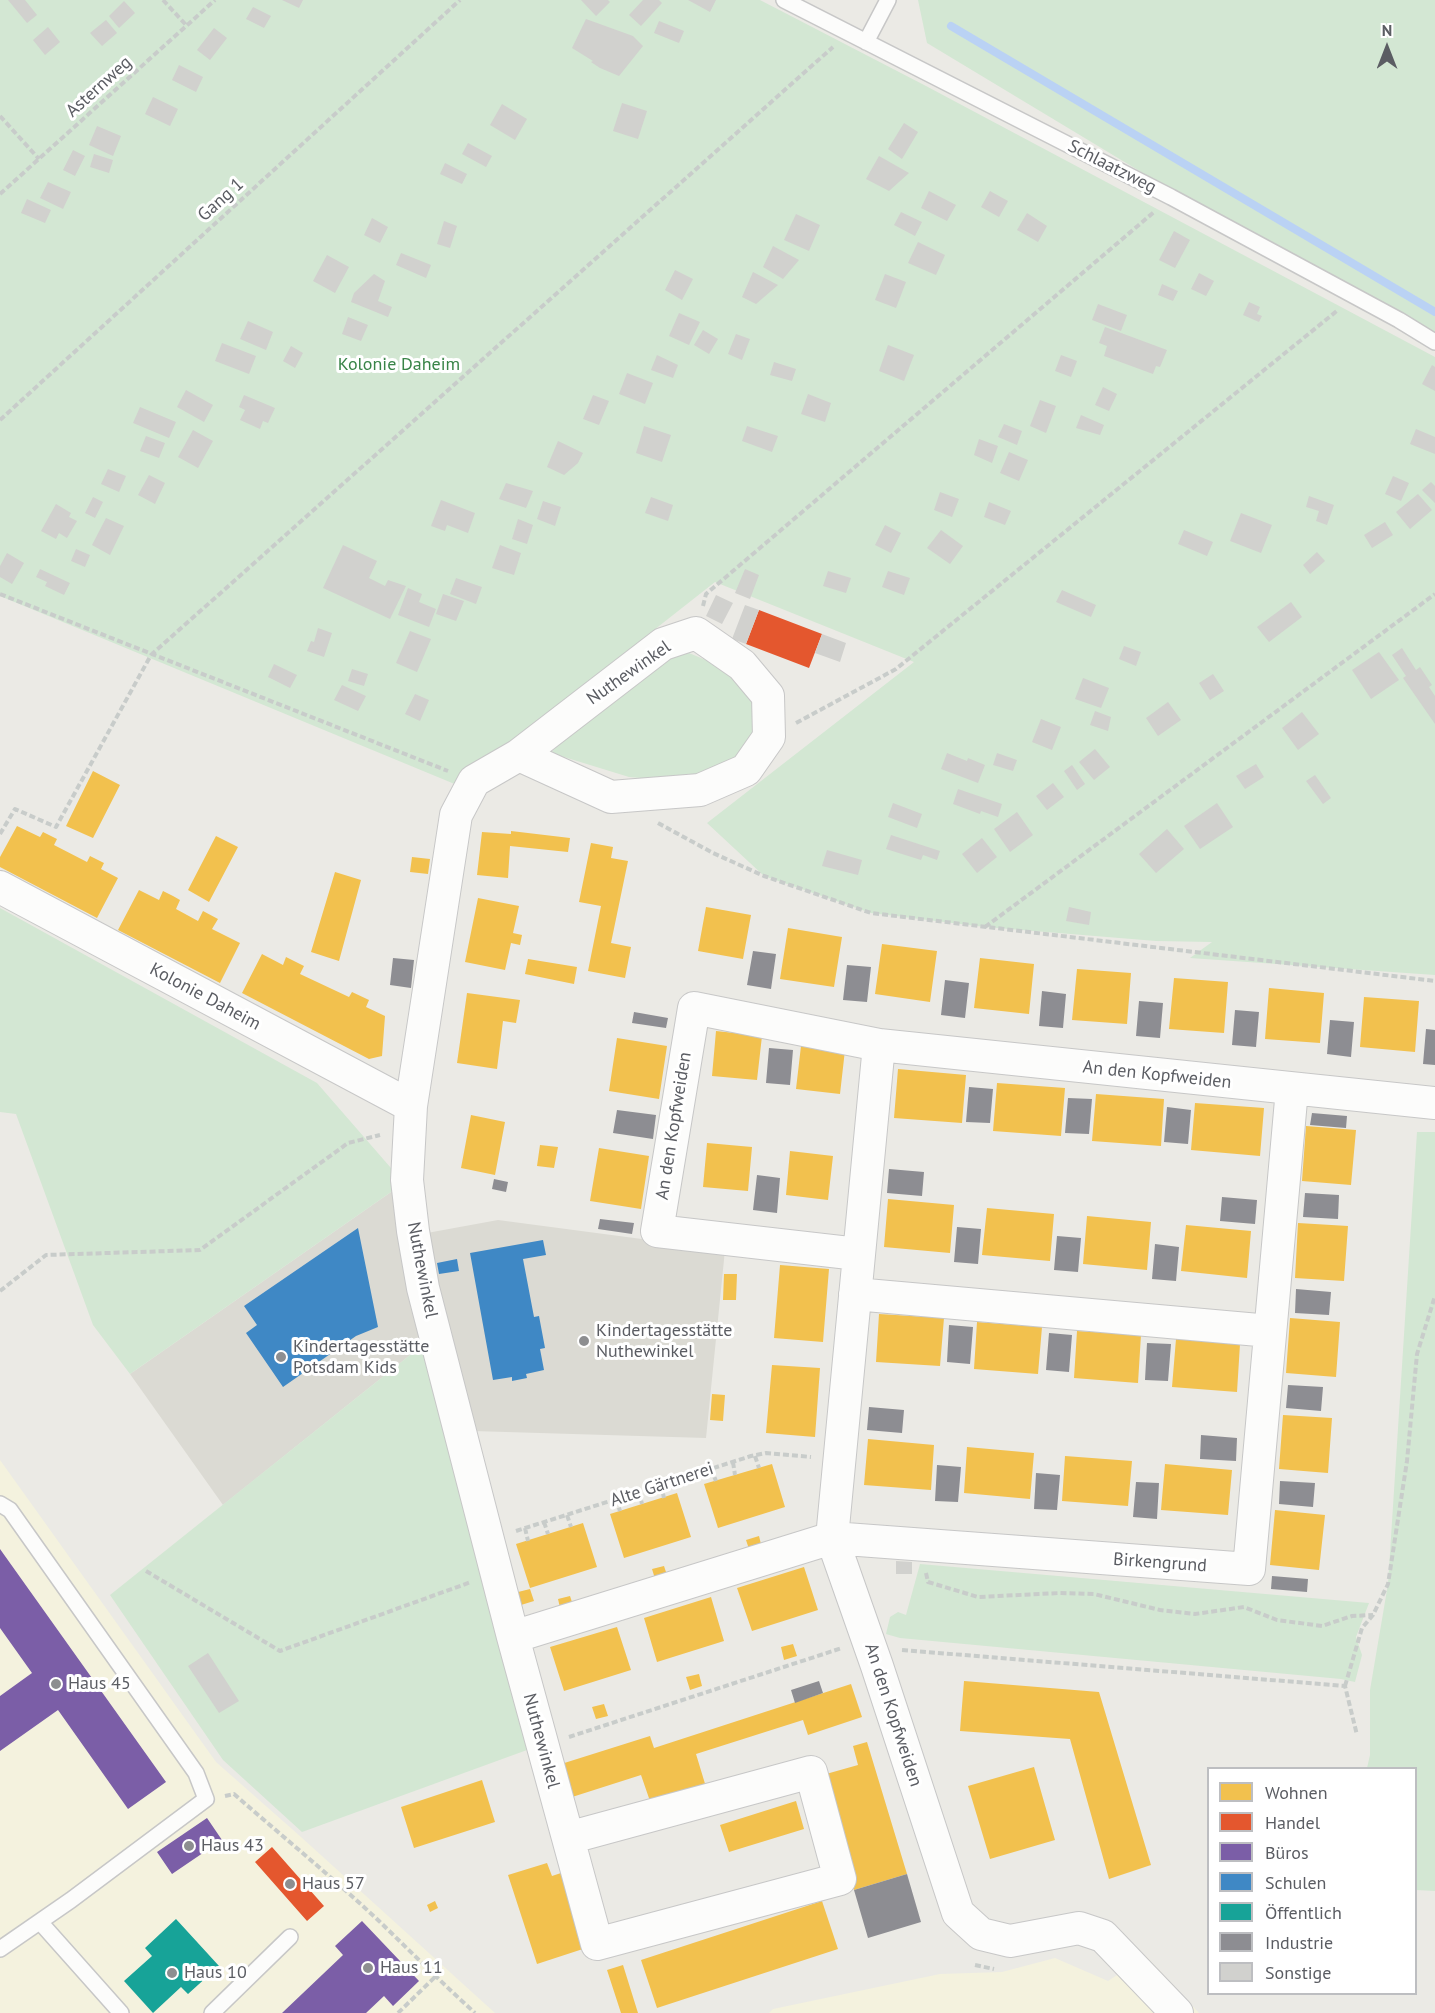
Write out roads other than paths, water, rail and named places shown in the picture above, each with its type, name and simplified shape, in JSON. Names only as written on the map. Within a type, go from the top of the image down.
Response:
[{"type":"street","name":"Nuthewinkel","points":[[519,755],[612,797],[700,790],[746,770],[769,737],[768,696],[742,665],[696,633],[663,644],[519,755],[474,781],[456,815],[410,1117],[407,1180],[423,1288],[513,1637],[597,1944],[840,1879],[811,1772],[568,1838]]},
{"type":"street","name":"Kolonie Daheim","points":[[0,887],[410,1117]]},
{"type":"street","name":"An den Kopfweiden","points":[[858,1254],[657,1231],[694,1008],[879,1045],[1435,1103]]},
{"type":"street","name":"An den Kopfweiden","points":[[879,1045],[832,1538],[871,1647],[958,1913],[981,1934],[1010,1941],[1079,1929],[1103,1936],[1177,2013]]},
{"type":"street","name":"Birkengrund","points":[[832,1538],[1249,1569],[1292,1089]]},
{"type":"street","points":[[855,1294],[1270,1331]]},
{"type":"street","points":[[513,1637],[832,1538]]},
{"type":"lane","name":"Schlaatzweg","points":[[784,0],[1171,197],[1400,320],[1435,342]]},
{"type":"lane","points":[[866,42],[888,0]]},
{"type":"lane","points":[[0,1504],[10,1510],[196,1773],[206,1799],[0,1949]]},
{"type":"lane","points":[[40,1922],[121,2013]]},
{"type":"lane","points":[[212,2013],[290,1937]]},
{"type":"waterway","points":[[951,26],[1435,312]]},
{"type":"place","name":"Kindertagesstätte Nuthewinkel","points":[[584,1341]]},
{"type":"place","name":"Kindertagesstätte Potsdam Kids","points":[[281,1357]]},
{"type":"place","name":"Haus 45","points":[[56,1684]]},
{"type":"place","name":"Haus 43","points":[[189,1846]]},
{"type":"place","name":"Haus 57","points":[[290,1884]]},
{"type":"place","name":"Haus 11","points":[[368,1968]]},
{"type":"place","name":"Haus 10","points":[[172,1973]]}]
